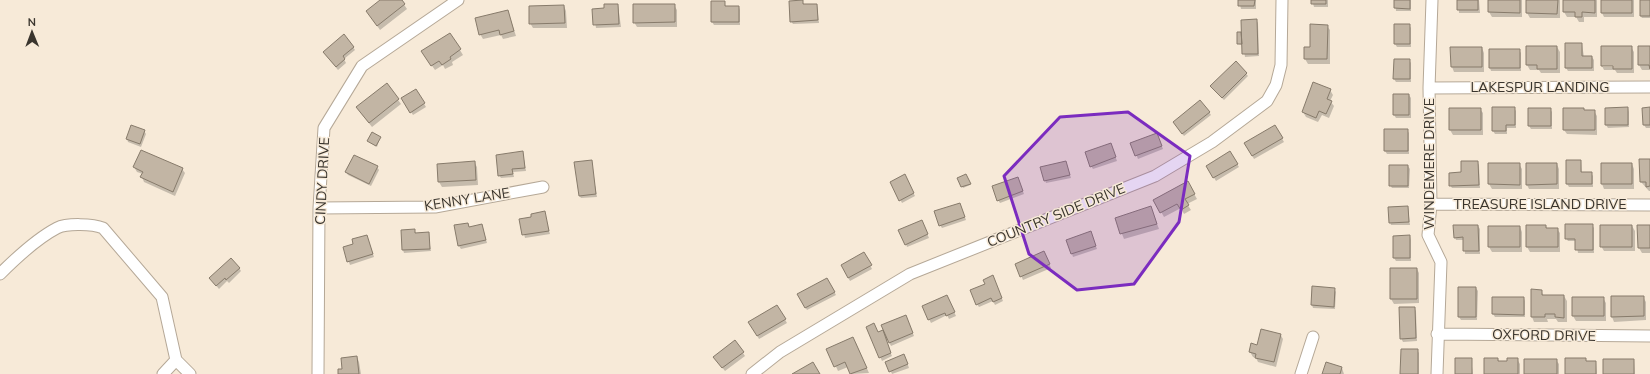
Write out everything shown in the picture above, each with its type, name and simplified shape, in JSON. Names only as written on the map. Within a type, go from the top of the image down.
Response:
[{"type":"street","name":"CINDY DRIVE","points":[[318,374],[320,208],[324,128],[362,66],[458,0]]},
{"type":"street","name":"COUNTRY SIDE DRIVE","points":[[752,374],[780,352],[910,274],[1155,176],[1212,142],[1267,101],[1276,85],[1281,65],[1282,0]]},
{"type":"street","name":"WINDEMERE DRIVE","points":[[1432,0],[1429,88],[1431,204],[1428,235],[1441,262],[1437,334],[1437,374]]},
{"type":"street","name":"LAKESPUR LANDING","points":[[1429,88],[1650,87]]},
{"type":"street","name":"KENNY LANE","points":[[320,208],[435,207],[543,187]]},
{"type":"street","name":"TREASURE ISLAND DRIVE","points":[[1431,204],[1650,204]]},
{"type":"street","points":[[0,274],[22,252],[59,227],[93,224],[103,228],[162,297],[176,360],[190,374]]},
{"type":"street","name":"OXFORD DRIVE","points":[[1437,334],[1650,336]]},
{"type":"street","points":[[1301,374],[1313,337]]},
{"type":"street","points":[[164,374],[176,360]]},
{"type":"highlighted area","points":[[1128,112],[1190,156],[1179,222],[1134,284],[1077,290],[1029,254],[1004,176],[1060,117]]},
{"type":"building","points":[[380,0],[402,0],[405,4],[377,26],[366,11]]},
{"type":"building","points":[[803,0],[803,4],[817,4],[818,20],[790,22],[789,1]]},
{"type":"building","points":[[1238,0],[1255,0],[1254,6],[1238,6]]},
{"type":"building","points":[[1311,0],[1326,0],[1326,4],[1311,4]]},
{"type":"building","points":[[1394,0],[1410,0],[1410,9],[1394,8]]},
{"type":"building","points":[[1457,0],[1478,0],[1478,10],[1457,10]]},
{"type":"building","points":[[1488,0],[1520,0],[1520,13],[1488,12]]},
{"type":"building","points":[[1526,0],[1558,0],[1557,14],[1526,13]]},
{"type":"building","points":[[1563,0],[1595,0],[1595,13],[1582,12],[1582,17],[1575,17],[1575,12],[1563,12]]},
{"type":"building","points":[[1601,0],[1632,0],[1632,13],[1601,13]]},
{"type":"building","points":[[1640,0],[1650,0],[1650,16],[1640,16]]},
{"type":"building","points":[[711,1],[725,1],[725,6],[739,6],[739,22],[711,22]]},
{"type":"building","points":[[604,4],[618,4],[619,24],[593,25],[592,9],[604,8]]},
{"type":"building","points":[[633,4],[675,4],[675,22],[633,23]]},
{"type":"building","points":[[564,5],[565,23],[529,24],[529,6]]},
{"type":"building","points":[[508,10],[514,31],[500,35],[499,30],[479,35],[475,18]]},
{"type":"building","points":[[1257,19],[1258,54],[1242,54],[1241,20]]},
{"type":"building","points":[[1310,24],[1328,25],[1327,59],[1304,59],[1304,47],[1310,47]]},
{"type":"building","points":[[1394,24],[1410,24],[1410,44],[1394,44]]},
{"type":"building","points":[[1237,32],[1241,32],[1242,44],[1237,44]]},
{"type":"building","points":[[450,33],[461,49],[450,57],[451,59],[442,65],[439,61],[431,66],[421,51]]},
{"type":"building","points":[[344,34],[354,47],[343,56],[345,59],[336,67],[323,52]]},
{"type":"building","points":[[1565,43],[1582,43],[1582,56],[1592,56],[1592,68],[1565,68]]},
{"type":"building","points":[[1526,46],[1557,46],[1557,69],[1537,69],[1537,65],[1526,65]]},
{"type":"building","points":[[1601,46],[1632,46],[1632,69],[1613,69],[1613,66],[1601,66]]},
{"type":"building","points":[[1638,46],[1650,46],[1650,69],[1649,65],[1638,65]]},
{"type":"building","points":[[1450,47],[1482,47],[1482,67],[1451,67]]},
{"type":"building","points":[[1489,49],[1520,49],[1520,68],[1489,68]]},
{"type":"building","points":[[1394,59],[1410,59],[1410,79],[1393,79]]},
{"type":"building","points":[[1236,61],[1247,73],[1222,98],[1210,86]]},
{"type":"building","points":[[1313,82],[1331,89],[1327,99],[1332,101],[1326,114],[1319,111],[1316,118],[1302,112]]},
{"type":"building","points":[[387,83],[399,99],[369,123],[356,107]]},
{"type":"building","points":[[416,89],[425,103],[410,113],[401,98]]},
{"type":"building","points":[[1393,94],[1409,94],[1409,115],[1393,115]]},
{"type":"building","points":[[1200,100],[1210,112],[1182,134],[1173,122]]},
{"type":"building","points":[[1492,107],[1515,107],[1515,125],[1506,125],[1506,131],[1492,131]]},
{"type":"building","points":[[1628,107],[1628,125],[1605,125],[1605,108]]},
{"type":"building","points":[[1650,107],[1650,125],[1643,125],[1642,108]]},
{"type":"building","points":[[1449,108],[1481,108],[1481,130],[1449,130]]},
{"type":"building","points":[[1528,108],[1551,108],[1551,126],[1528,126]]},
{"type":"building","points":[[1563,108],[1584,108],[1584,110],[1595,110],[1595,130],[1563,130]]},
{"type":"building","points":[[131,125],[145,130],[140,144],[126,139]]},
{"type":"building","points":[[1275,125],[1283,138],[1252,156],[1244,143]]},
{"type":"building","points":[[1384,129],[1408,129],[1408,151],[1384,151]]},
{"type":"building","points":[[372,132],[381,137],[376,146],[367,141]]},
{"type":"building","points":[[1157,133],[1162,146],[1135,156],[1130,143]]},
{"type":"building","points":[[1111,143],[1116,157],[1090,167],[1085,152]]},
{"type":"building","points":[[141,150],[183,168],[173,192],[140,177],[143,172],[133,167]]},
{"type":"building","points":[[523,151],[525,168],[512,169],[513,174],[498,176],[496,155]]},
{"type":"building","points":[[1230,151],[1238,164],[1213,178],[1206,166]]},
{"type":"building","points":[[354,155],[378,166],[369,184],[345,172]]},
{"type":"building","points":[[1639,159],[1650,159],[1650,186],[1646,187],[1646,182],[1640,182]]},
{"type":"building","points":[[592,160],[596,194],[579,196],[574,162]]},
{"type":"building","points":[[1566,160],[1581,160],[1581,172],[1592,172],[1592,184],[1566,184]]},
{"type":"building","points":[[475,161],[476,180],[438,182],[437,164]]},
{"type":"building","points":[[1066,161],[1070,175],[1044,181],[1040,167]]},
{"type":"building","points":[[1461,161],[1478,161],[1479,185],[1449,186],[1449,173],[1461,172]]},
{"type":"building","points":[[1488,163],[1520,163],[1520,185],[1488,184]]},
{"type":"building","points":[[1526,163],[1557,163],[1557,184],[1526,185]]},
{"type":"building","points":[[1601,163],[1632,163],[1632,184],[1601,184]]},
{"type":"building","points":[[1389,165],[1408,165],[1408,186],[1389,186]]},
{"type":"building","points":[[905,174],[914,193],[899,201],[890,182]]},
{"type":"building","points":[[966,174],[971,184],[961,187],[957,178]]},
{"type":"building","points":[[1018,177],[1023,191],[997,201],[992,186]]},
{"type":"building","points":[[1188,181],[1195,194],[1185,199],[1189,205],[1181,210],[1177,204],[1160,213],[1153,200]]},
{"type":"building","points":[[960,203],[965,217],[939,226],[934,211]]},
{"type":"building","points":[[1151,206],[1157,224],[1120,234],[1115,218]]},
{"type":"building","points":[[1408,206],[1409,222],[1389,223],[1388,207]]},
{"type":"building","points":[[545,211],[549,231],[522,235],[519,219],[531,217],[531,214]]},
{"type":"building","points":[[922,220],[928,234],[905,245],[898,230]]},
{"type":"building","points":[[468,223],[469,227],[482,224],[486,240],[458,246],[454,225]]},
{"type":"building","points":[[1565,224],[1593,224],[1593,250],[1575,250],[1575,239],[1565,239]]},
{"type":"building","points":[[1453,225],[1478,225],[1479,251],[1463,251],[1463,237],[1454,238]]},
{"type":"building","points":[[1526,225],[1546,225],[1546,228],[1558,228],[1558,247],[1526,247]]},
{"type":"building","points":[[1600,225],[1632,225],[1632,247],[1600,247]]},
{"type":"building","points":[[1637,225],[1650,225],[1650,248],[1638,248]]},
{"type":"building","points":[[1488,226],[1520,226],[1520,247],[1488,247]]},
{"type":"building","points":[[415,229],[415,233],[429,232],[430,249],[402,250],[401,230]]},
{"type":"building","points":[[1091,231],[1096,246],[1071,254],[1066,240]]},
{"type":"building","points":[[367,235],[373,254],[347,262],[343,247],[353,244],[352,239]]},
{"type":"building","points":[[1410,235],[1410,258],[1393,258],[1393,236]]},
{"type":"building","points":[[1044,251],[1050,264],[1020,277],[1015,264]]},
{"type":"building","points":[[864,252],[872,265],[848,278],[841,265]]},
{"type":"building","points":[[231,258],[240,268],[216,286],[209,278]]},
{"type":"building","points":[[1390,268],[1417,268],[1417,299],[1390,299]]},
{"type":"building","points":[[993,275],[1002,298],[993,302],[991,298],[976,305],[970,290],[985,284],[983,280]]},
{"type":"building","points":[[827,278],[835,292],[805,308],[797,294]]},
{"type":"building","points":[[1312,286],[1335,288],[1334,307],[1311,305]]},
{"type":"building","points":[[1458,287],[1476,287],[1476,317],[1458,317]]},
{"type":"building","points":[[1531,289],[1542,290],[1542,295],[1564,295],[1564,318],[1555,317],[1555,314],[1545,314],[1545,317],[1531,317]]},
{"type":"building","points":[[947,295],[955,312],[946,316],[945,313],[928,320],[922,306]]},
{"type":"building","points":[[1611,296],[1644,296],[1644,316],[1611,317]]},
{"type":"building","points":[[1492,297],[1524,297],[1524,315],[1492,314]]},
{"type":"building","points":[[1572,297],[1604,297],[1604,316],[1572,316]]},
{"type":"building","points":[[777,305],[786,319],[757,336],[748,322]]},
{"type":"building","points":[[1399,307],[1415,307],[1416,338],[1400,339]]},
{"type":"building","points":[[906,315],[913,333],[889,343],[881,325]]},
{"type":"building","points":[[874,323],[878,332],[883,330],[891,353],[879,358],[866,327]]},
{"type":"building","points":[[1261,329],[1281,334],[1274,362],[1255,358],[1256,354],[1249,352],[1251,343],[1257,345]]},
{"type":"building","points":[[853,337],[867,368],[850,374],[845,362],[834,367],[826,349]]},
{"type":"building","points":[[735,340],[744,352],[722,368],[713,357]]},
{"type":"building","points":[[1401,349],[1418,349],[1418,374],[1400,374]]},
{"type":"building","points":[[904,354],[908,364],[889,372],[885,362]]},
{"type":"building","points":[[357,356],[359,374],[338,374],[338,369],[342,369],[341,358]]},
{"type":"building","points":[[1455,358],[1472,358],[1472,374],[1455,374]]},
{"type":"building","points":[[1484,358],[1498,358],[1498,361],[1507,361],[1507,358],[1518,358],[1518,374],[1484,374]]},
{"type":"building","points":[[1565,358],[1586,358],[1586,361],[1596,361],[1596,374],[1565,374]]},
{"type":"building","points":[[1524,359],[1557,359],[1557,374],[1524,374]]},
{"type":"building","points":[[1603,359],[1634,359],[1634,374],[1603,374]]},
{"type":"building","points":[[813,362],[820,374],[792,374]]},
{"type":"building","points":[[1326,362],[1342,367],[1340,374],[1322,374]]}]
